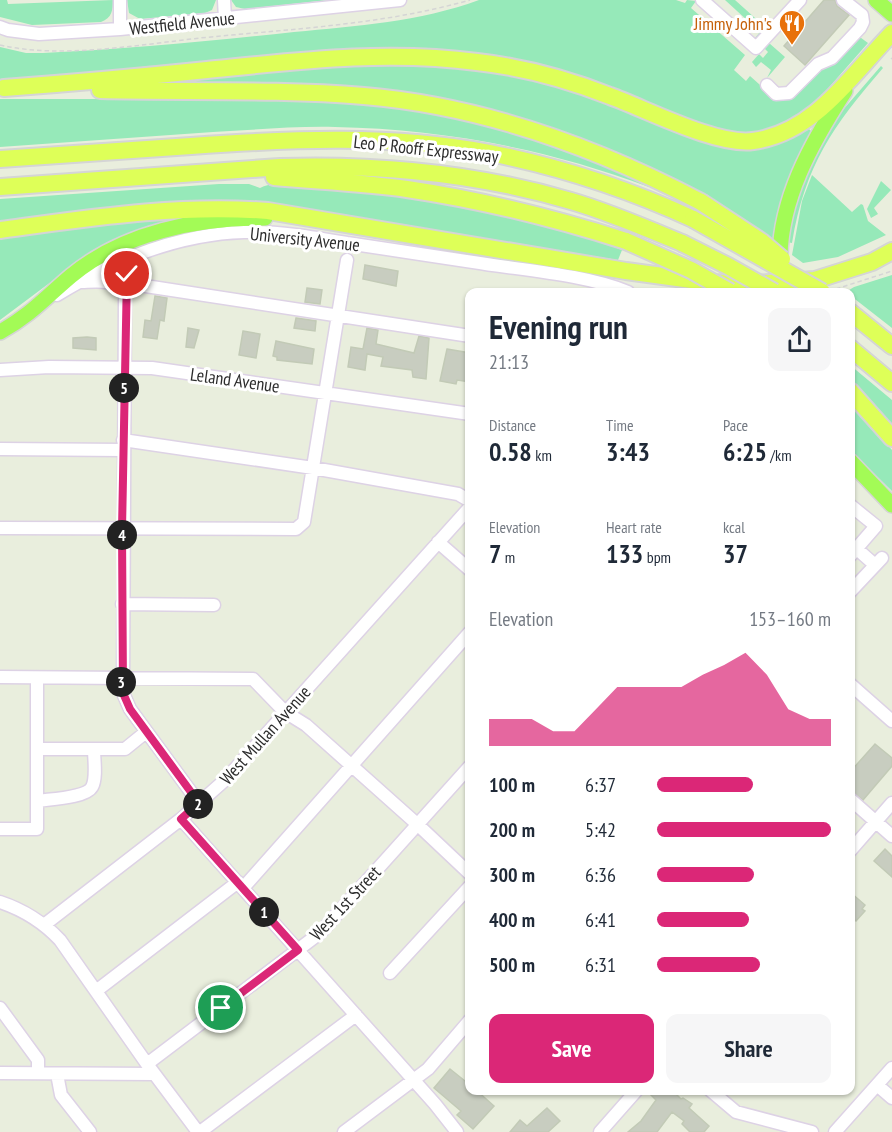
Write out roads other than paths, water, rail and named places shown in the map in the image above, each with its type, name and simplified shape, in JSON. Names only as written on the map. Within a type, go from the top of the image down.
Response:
[{"type":"highway","points":[[2,88],[336,58],[415,55],[480,62],[544,75],[608,95],[715,137],[745,142],[765,139],[793,128],[850,83],[892,33]]},
{"type":"highway","points":[[2,88],[322,93],[366,96],[497,120],[584,147],[642,171],[701,202],[762,242],[818,288]]},
{"type":"highway","name":"Leo P Rooff Expressway","points":[[0,159],[279,140],[403,142],[489,153],[618,187],[693,219],[817,288]]},
{"type":"highway","name":"Leo P Rooff Expressway","points":[[0,187],[321,166],[368,167],[475,179],[570,201],[682,243],[777,288]]},
{"type":"highway","points":[[222,171],[347,182],[465,199],[576,225],[626,241],[691,270],[723,288]]},
{"type":"highway","points":[[0,230],[158,210],[194,208],[268,211],[678,279],[768,288]]},
{"type":"highway","points":[[783,288],[824,278],[872,261],[892,251]]},
{"type":"highway","points":[[856,316],[892,346]]},
{"type":"highway","points":[[855,352],[892,383]]},
{"type":"highway","points":[[855,397],[892,438]]},
{"type":"main road","points":[[876,0],[892,14]]},
{"type":"main road","points":[[779,288],[779,253],[796,180],[820,130],[850,83]]},
{"type":"main road","points":[[43,303],[70,276],[89,262],[132,241],[173,228],[246,218],[347,225]]},
{"type":"main road","name":"University Avenue","points":[[0,332],[43,303]]},
{"type":"main road","points":[[855,466],[892,506]]},
{"type":"street","points":[[120,0],[120,29]]},
{"type":"street","points":[[224,0],[225,19]]},
{"type":"street","name":"Westfield Avenue","points":[[0,27],[16,32],[39,34],[120,29],[400,0]]},
{"type":"street","points":[[702,0],[756,48],[800,0]]},
{"type":"street","points":[[767,85],[776,94],[789,93],[818,64],[832,58],[857,32],[863,22],[862,15],[843,0]]},
{"type":"street","name":"University Avenue","points":[[43,303],[78,282],[134,255],[201,236],[244,232],[289,234],[588,281],[613,288]]},
{"type":"street","points":[[134,255],[129,264],[126,289],[121,678],[125,702],[199,803]]},
{"type":"street","points":[[0,528],[285,531],[296,529],[304,522],[347,260]]},
{"type":"street","points":[[78,282],[109,282],[126,289],[465,335]]},
{"type":"street","name":"Leland Avenue","points":[[0,370],[152,368],[465,413]]},
{"type":"street","points":[[0,449],[123,445],[313,468],[459,494],[465,498]]},
{"type":"street","points":[[855,476],[892,506]]},
{"type":"street","points":[[855,509],[876,526],[855,552]]},
{"type":"street","name":"West Mullan Avenue","points":[[44,925],[181,819],[225,780],[465,512]]},
{"type":"street","points":[[438,542],[465,566]]},
{"type":"street","points":[[855,553],[879,561],[855,587]]},
{"type":"street","points":[[122,604],[214,605]]},
{"type":"street","points":[[96,991],[240,885],[465,638]]},
{"type":"street","points":[[0,677],[253,679],[285,712],[306,725],[465,869]]},
{"type":"street","points":[[0,829],[37,829],[37,678]]},
{"type":"street","points":[[855,688],[892,721]]},
{"type":"street","points":[[37,749],[125,749],[146,732]]},
{"type":"street","points":[[37,801],[79,795],[89,791],[93,786],[94,749]]},
{"type":"street","name":"West 1st Street","points":[[151,1069],[320,933],[465,771]]},
{"type":"street","points":[[855,803],[892,836]]},
{"type":"street","points":[[855,845],[892,803]]},
{"type":"street","points":[[181,819],[414,1080],[457,1132]]},
{"type":"street","points":[[390,974],[465,892]]},
{"type":"street","points":[[0,902],[27,913],[60,940],[151,1069],[199,1132],[356,1015]]},
{"type":"street","points":[[0,1008],[38,1060],[38,1073]]},
{"type":"street","points":[[344,1132],[428,1069],[465,1026]]},
{"type":"street","points":[[835,1132],[892,1068]]},
{"type":"street","points":[[0,1073],[57,1074],[151,1069]]},
{"type":"street","points":[[57,1074],[61,1095],[90,1132]]},
{"type":"street","points":[[877,1085],[892,1098]]},
{"type":"street","points":[[600,1132],[633,1095]]},
{"type":"street","points":[[716,1095],[736,1112],[812,1132]]},
{"type":"place","name":"Jimmy John's","points":[[792,46]]}]
